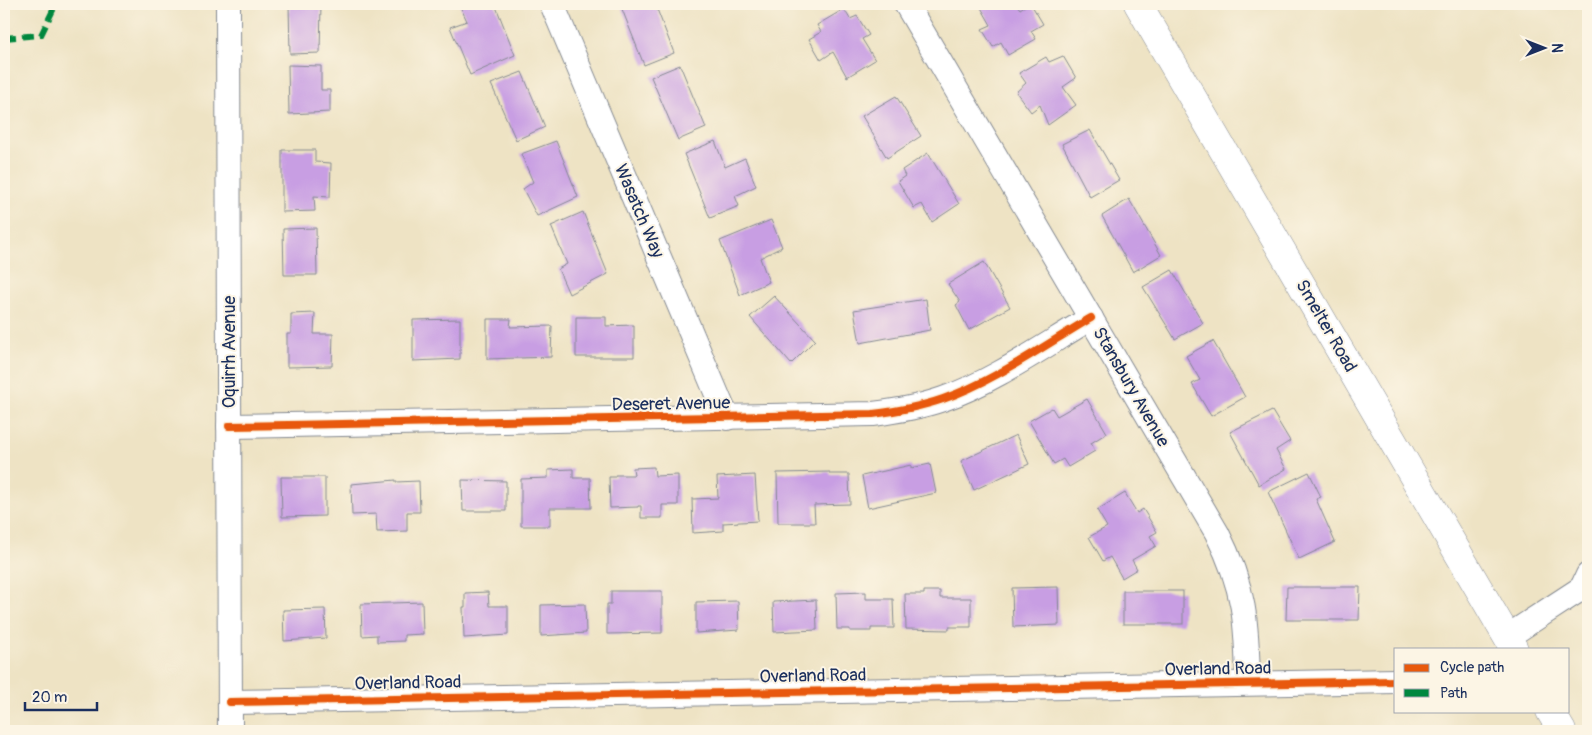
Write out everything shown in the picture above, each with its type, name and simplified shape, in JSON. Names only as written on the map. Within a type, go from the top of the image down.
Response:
[{"type":"street","name":"Oquirrh Avenue","points":[[228,4],[230,731]]},
{"type":"street","name":"Wasatch Way","points":[[552,4],[727,418]]},
{"type":"street","name":"Stansbury Avenue","points":[[906,4],[1227,552],[1235,572],[1244,611],[1248,684]]},
{"type":"street","name":"Smelter Road","points":[[1138,4],[1510,643]]},
{"type":"street","name":"Deseret Avenue","points":[[229,426],[872,414],[920,406],[969,388],[1091,318]]},
{"type":"street","points":[[1510,643],[1582,588],[1588,575]]},
{"type":"street","name":"Overland Road","points":[[230,702],[1394,681]]},
{"type":"street","points":[[1551,712],[1562,731]]},
{"type":"building","points":[[289,4],[321,4],[320,53],[290,54]]},
{"type":"building","points":[[459,4],[495,4],[515,55],[470,75],[450,27],[467,21]]},
{"type":"building","points":[[620,4],[655,4],[674,53],[644,65]]},
{"type":"building","points":[[979,4],[1016,4],[1020,9],[1031,4],[1043,24],[1031,31],[1036,39],[1008,55],[1001,42],[993,47],[982,29],[991,25]]},
{"type":"building","points":[[844,9],[850,19],[857,16],[869,35],[862,39],[875,60],[847,77],[833,52],[821,60],[809,39],[821,32],[817,25]]},
{"type":"building","points":[[1063,56],[1076,78],[1063,87],[1076,105],[1048,125],[1040,105],[1031,112],[1016,92],[1026,83],[1019,73],[1046,57],[1049,62]]},
{"type":"building","points":[[288,65],[321,66],[321,90],[330,90],[330,112],[289,114]]},
{"type":"building","points":[[680,65],[706,128],[678,140],[651,77]]},
{"type":"building","points":[[522,72],[545,127],[516,140],[491,84]]},
{"type":"building","points":[[896,96],[921,136],[887,158],[862,116]]},
{"type":"building","points":[[1090,130],[1119,180],[1090,197],[1062,144]]},
{"type":"building","points":[[556,141],[578,197],[537,216],[523,189],[533,182],[521,154]]},
{"type":"building","points":[[715,141],[725,167],[745,158],[756,186],[735,196],[739,206],[710,218],[684,154]]},
{"type":"building","points":[[282,150],[315,150],[315,162],[331,163],[330,197],[314,196],[315,211],[282,212]]},
{"type":"building","points":[[928,153],[959,204],[932,222],[922,204],[914,208],[898,181],[905,176],[902,170]]},
{"type":"building","points":[[1129,199],[1161,255],[1133,272],[1102,216]]},
{"type":"building","points":[[583,212],[608,274],[569,294],[558,269],[567,264],[551,226]]},
{"type":"building","points":[[771,220],[782,247],[760,258],[769,282],[740,295],[720,241]]},
{"type":"building","points":[[316,228],[317,275],[284,275],[283,229]]},
{"type":"building","points":[[984,262],[1010,307],[969,330],[956,305],[960,302],[948,284]]},
{"type":"building","points":[[1172,270],[1203,323],[1175,339],[1143,287]]},
{"type":"building","points":[[774,296],[815,340],[791,364],[750,317]]},
{"type":"building","points":[[926,299],[930,330],[860,343],[854,310]]},
{"type":"building","points":[[315,313],[314,334],[333,334],[332,366],[287,367],[287,334],[291,334],[291,314]]},
{"type":"building","points":[[576,317],[606,317],[606,326],[634,325],[634,357],[576,357]]},
{"type":"building","points":[[460,319],[460,359],[413,361],[413,320]]},
{"type":"building","points":[[487,319],[511,319],[510,327],[552,326],[551,357],[487,359]]},
{"type":"building","points":[[1213,341],[1245,397],[1211,416],[1192,384],[1200,380],[1186,356]]},
{"type":"building","points":[[1087,399],[1107,433],[1091,443],[1095,451],[1068,467],[1063,459],[1054,464],[1029,421],[1052,408],[1057,416]]},
{"type":"building","points":[[1272,411],[1290,441],[1276,450],[1286,469],[1259,485],[1230,432]]},
{"type":"building","points":[[1016,435],[1029,464],[974,490],[961,461]]},
{"type":"building","points":[[930,464],[936,493],[868,508],[862,476],[911,465],[911,468]]},
{"type":"building","points":[[654,467],[655,476],[678,475],[678,505],[662,505],[662,518],[641,518],[641,506],[610,508],[609,477],[615,477],[615,475],[634,475],[633,468]]},
{"type":"building","points":[[573,469],[573,478],[590,478],[591,508],[550,508],[550,526],[521,526],[521,479],[548,478],[548,470]]},
{"type":"building","points":[[830,472],[830,474],[849,474],[850,504],[814,505],[815,523],[778,523],[777,473]]},
{"type":"building","points":[[1309,472],[1321,497],[1316,499],[1335,542],[1299,559],[1268,492]]},
{"type":"building","points":[[755,475],[758,521],[723,523],[723,531],[693,533],[692,499],[718,498],[717,477]]},
{"type":"building","points":[[281,477],[325,477],[325,516],[282,517]]},
{"type":"building","points":[[396,480],[396,482],[419,481],[420,512],[407,512],[407,531],[377,532],[376,514],[352,515],[351,484]]},
{"type":"building","points":[[462,480],[506,481],[506,511],[463,511]]},
{"type":"building","points":[[1125,493],[1137,513],[1143,509],[1157,532],[1150,536],[1156,546],[1132,560],[1137,569],[1122,578],[1110,557],[1103,561],[1089,537],[1107,527],[1097,510]]},
{"type":"building","points":[[1058,587],[1059,625],[1013,627],[1012,588]]},
{"type":"building","points":[[1287,587],[1360,587],[1359,620],[1286,620]]},
{"type":"building","points":[[611,591],[662,591],[662,633],[607,634],[607,604],[611,604]]},
{"type":"building","points":[[924,591],[940,591],[940,598],[971,598],[971,627],[949,627],[949,630],[906,629],[905,594],[924,594]]},
{"type":"building","points":[[1123,591],[1183,591],[1183,624],[1123,624]]},
{"type":"building","points":[[488,592],[489,606],[508,606],[508,635],[464,638],[463,607],[465,607],[465,593]]},
{"type":"building","points":[[866,592],[866,599],[893,599],[894,628],[871,628],[871,631],[837,629],[836,593]]},
{"type":"building","points":[[816,600],[817,630],[774,632],[773,602]]},
{"type":"building","points":[[738,601],[739,630],[696,633],[696,602]]},
{"type":"building","points":[[422,602],[423,634],[404,635],[404,641],[377,642],[377,635],[362,636],[361,604]]},
{"type":"building","points":[[585,604],[586,633],[541,636],[541,605]]},
{"type":"building","points":[[325,609],[326,638],[284,641],[283,610]]},
{"type":"marked path","points":[[4,38],[41,35],[56,4]]},
{"type":"cycle path","points":[[229,426],[873,414],[917,406],[962,392],[1000,373],[1091,318]]},
{"type":"cycle path","points":[[230,702],[1394,681]]}]
